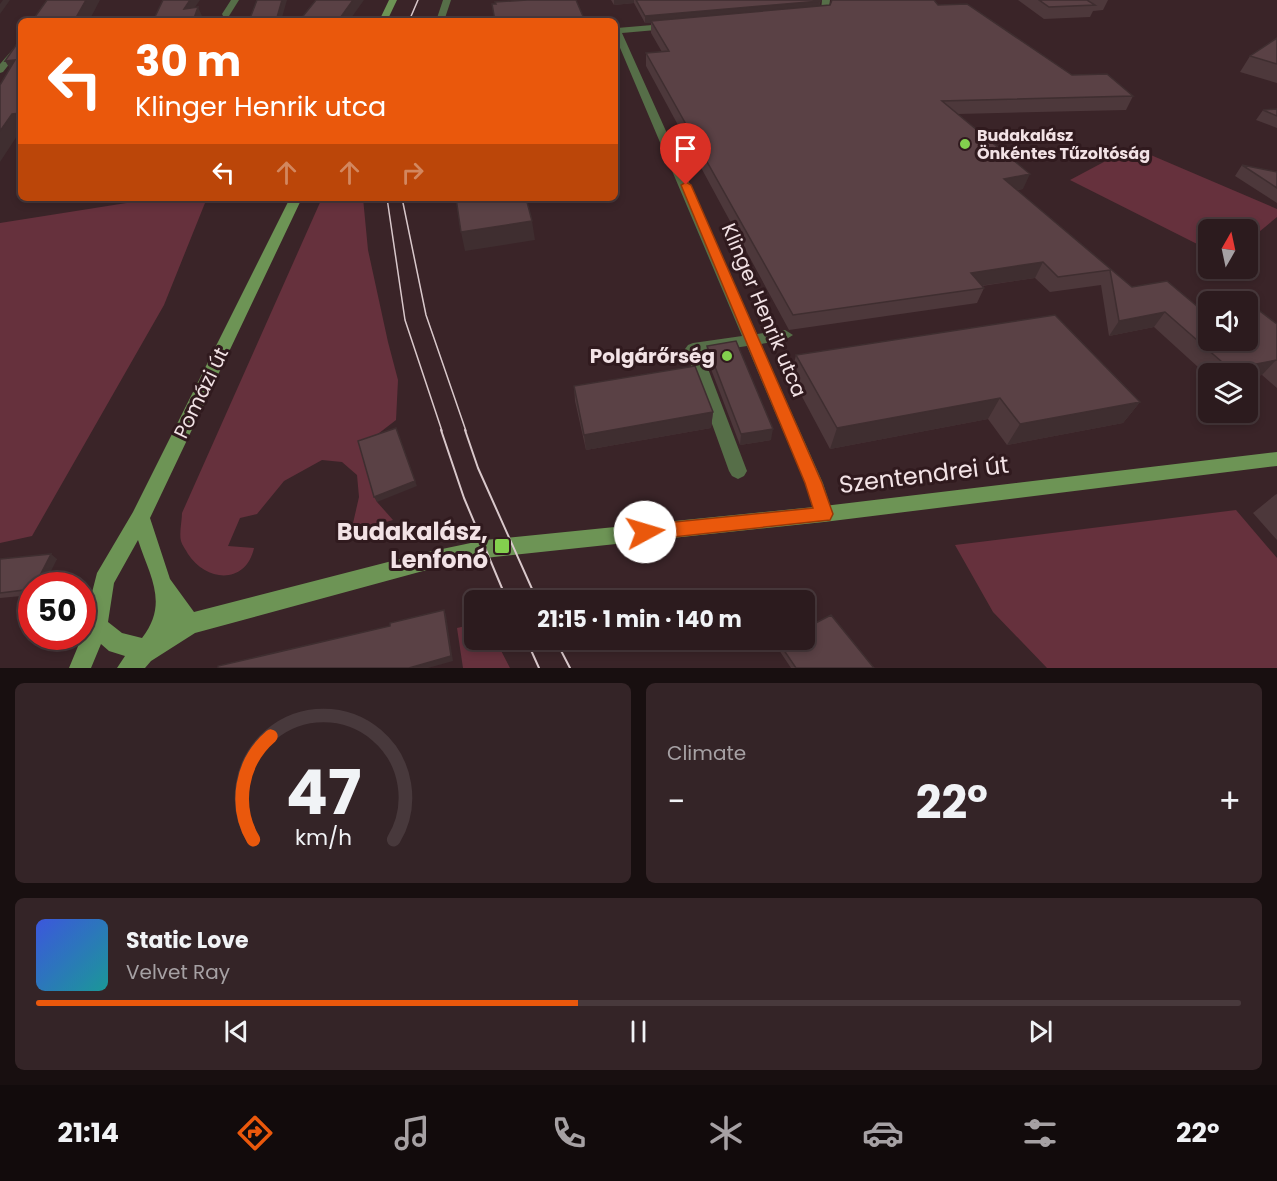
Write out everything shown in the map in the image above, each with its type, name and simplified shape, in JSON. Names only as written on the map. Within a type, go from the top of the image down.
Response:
[{"type":"main road","points":[[384,18],[393,0]]},
{"type":"main road","name":"Pomázi út","points":[[80,668],[97,627],[98,608],[104,580],[140,518],[295,201]]},
{"type":"main road","name":"Szentendrei út","points":[[149,651],[190,624],[344,582],[478,550],[824,514],[1277,459]]},
{"type":"main road","points":[[140,518],[154,565],[167,591],[190,624]]},
{"type":"main road","points":[[128,668],[149,651],[167,610],[167,591]]},
{"type":"main road","points":[[97,627],[117,643],[149,651]]},
{"type":"street","points":[[226,14],[235,0]]},
{"type":"street","points":[[441,18],[447,0]]},
{"type":"street","points":[[802,15],[825,14],[826,0]]},
{"type":"street","name":"Klinger Henrik utca","points":[[618,31],[687,25]]},
{"type":"street","name":"Klinger Henrik utca","points":[[618,33],[814,483],[824,514]]},
{"type":"street","points":[[0,70],[18,48]]},
{"type":"street","points":[[738,471],[693,349],[785,335]]},
{"type":"shaded area","points":[[1132,147],[1277,209],[1277,217],[1258,233],[1258,219],[1198,219],[1198,244],[1070,180]]},
{"type":"shaded area","points":[[139,201],[206,201],[164,305],[32,536],[0,543],[0,223]]},
{"type":"shaded area","points":[[321,201],[363,201],[368,250],[398,380],[396,420],[361,447],[377,502],[393,520],[351,532],[359,497],[357,475],[342,462],[322,460],[284,481],[257,514],[240,518],[228,546],[254,548],[250,560],[243,568],[234,574],[225,575],[205,570],[188,554],[181,541],[182,513]]},
{"type":"shaded area","points":[[1236,510],[1277,558],[1277,668],[1047,668],[993,612],[955,545]]},
{"type":"shaded area","points":[[464,626],[464,650],[501,650],[510,668],[463,668],[457,628]]},
{"type":"building","points":[[47,0],[86,0],[76,18],[34,18]]},
{"type":"building","points":[[163,0],[190,0],[184,9],[198,7],[194,18],[154,18]]},
{"type":"building","points":[[257,0],[282,0],[277,18],[250,18]]},
{"type":"building","points":[[316,0],[353,0],[340,18],[301,18]]},
{"type":"building","points":[[576,0],[584,18],[494,18],[492,4],[496,4],[495,2]]},
{"type":"building","points":[[636,0],[821,0],[645,16]]},
{"type":"building","points":[[832,0],[934,0],[938,5],[967,4],[1072,75],[1107,74],[1133,96],[942,101],[1030,174],[1004,179],[1132,287],[1167,281],[1198,307],[1198,341],[1165,312],[1119,321],[1110,270],[1058,277],[1043,262],[971,273],[984,288],[793,315],[646,53],[669,51],[651,21],[830,5]]},
{"type":"building","points":[[1039,0],[1087,0],[1095,5],[1049,7]]},
{"type":"building","points":[[1277,38],[1277,64],[1250,56]]},
{"type":"building","points":[[18,42],[18,113],[12,114],[0,131],[0,85],[15,60],[5,61]]},
{"type":"building","points":[[1277,109],[1277,116],[1263,110]]},
{"type":"building","points":[[1242,165],[1277,172],[1277,188]]},
{"type":"building","points":[[456,201],[527,201],[532,221],[461,232]]},
{"type":"building","points":[[1258,310],[1277,324],[1277,360],[1258,364],[1223,363],[1209,351],[1258,351]]},
{"type":"building","points":[[1055,315],[1140,402],[1020,424],[1000,398],[837,428],[796,355]]},
{"type":"building","points":[[736,341],[773,429],[741,434],[707,346]]},
{"type":"building","points":[[695,366],[713,412],[584,435],[574,386]]},
{"type":"building","points":[[396,428],[415,481],[374,497],[358,441]]},
{"type":"building","points":[[51,554],[42,572],[18,572],[18,591],[0,593],[0,559]]},
{"type":"building","points":[[444,610],[451,656],[409,668],[218,668],[218,666],[390,626],[390,623]]},
{"type":"building","points":[[831,615],[874,668],[796,668],[784,650],[815,650],[815,623]]},
{"type":"tram line","points":[[410,18],[418,0]]},
{"type":"tram line","points":[[387,201],[405,320],[442,431]]},
{"type":"tram line","points":[[403,201],[426,315],[466,431]]},
{"type":"tram line","points":[[441,430],[464,498],[503,590]]},
{"type":"tram line","points":[[465,430],[478,468],[533,590]]},
{"type":"tram line","points":[[531,650],[539,668]]},
{"type":"tram line","points":[[561,650],[570,668]]},
{"type":"place","name":"Budakalász Önkéntes Tűzoltóság","points":[[965,144]]},
{"type":"place","name":"Polgárőrség","points":[[727,356]]},
{"type":"place","name":"Budakalász, Lenfonó","points":[[502,546]]},
{"type":"route","points":[[645,532],[824,514],[814,483],[686,185]]}]
